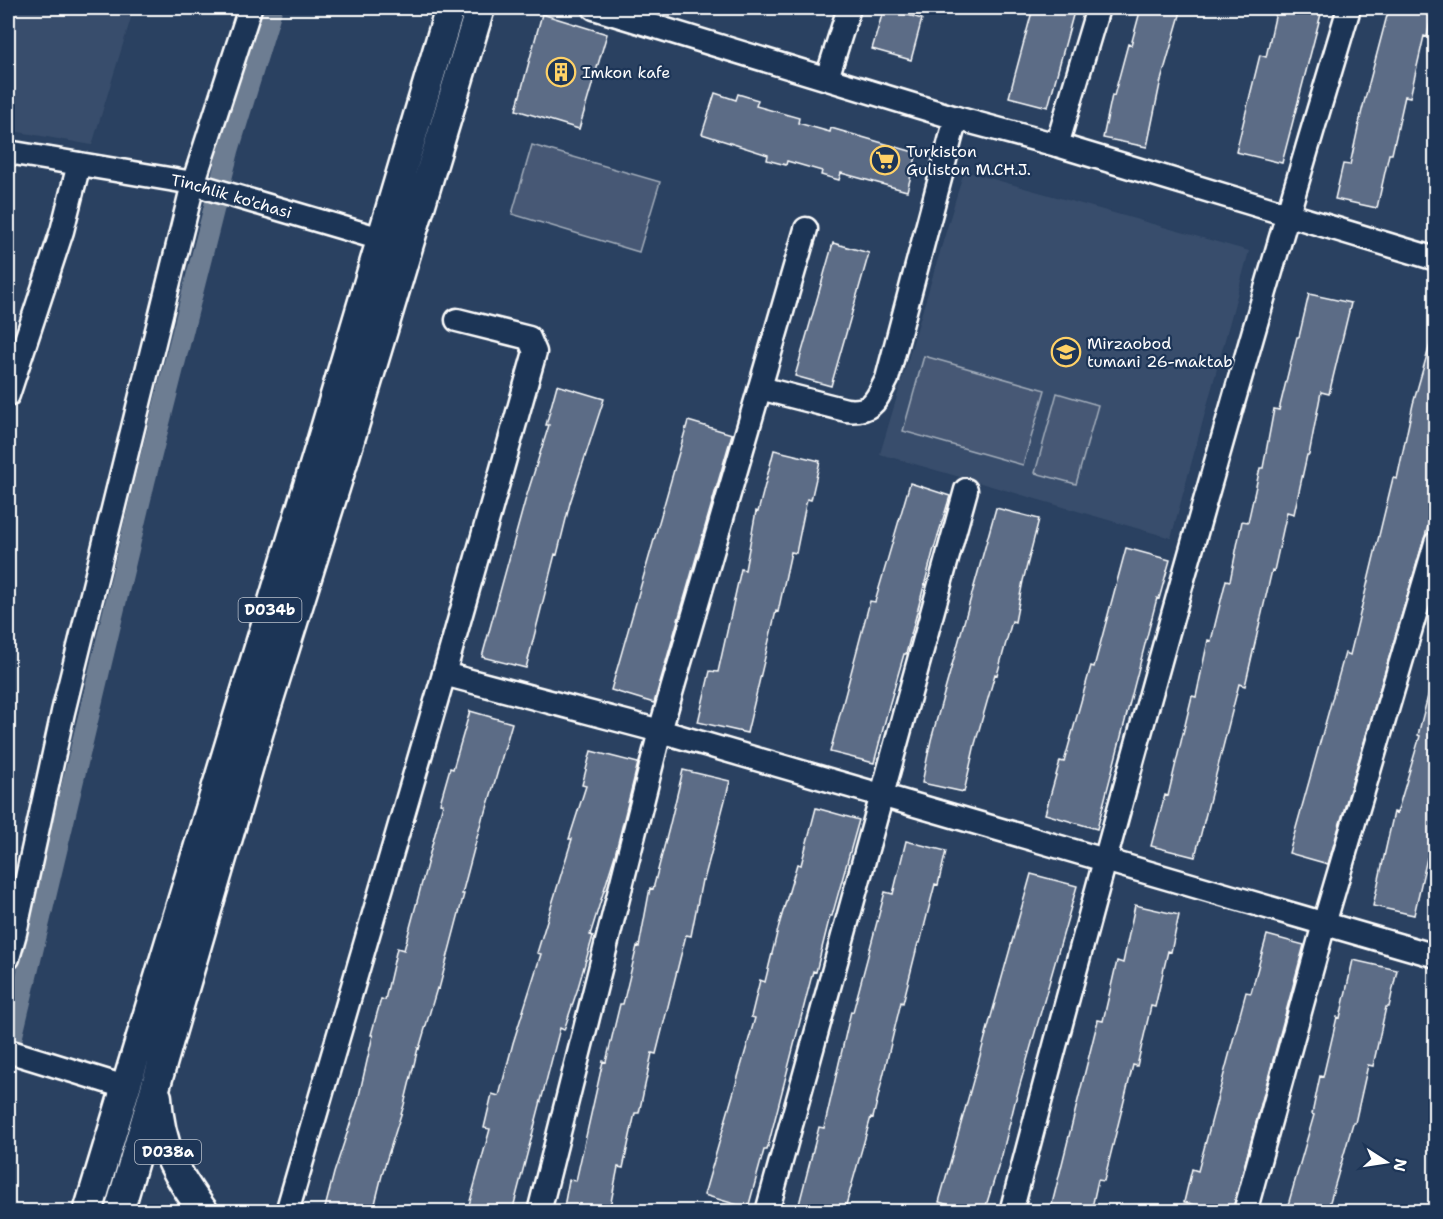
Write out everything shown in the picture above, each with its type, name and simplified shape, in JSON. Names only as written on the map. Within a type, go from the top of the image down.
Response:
[{"type":"main road","name":"D034b","points":[[119,1212],[256,742],[332,451],[381,239],[450,8]]},
{"type":"main road","name":"D034b","points":[[88,1212],[125,1087],[332,451],[480,8]]},
{"type":"main road","name":"D038a","points":[[156,1084],[158,1120],[174,1168],[204,1212]]},
{"type":"street","points":[[8,958],[65,700],[193,184],[250,8]]},
{"type":"street","points":[[594,8],[956,118],[1057,145],[1436,259]]},
{"type":"street","points":[[827,78],[849,8]]},
{"type":"street","points":[[1057,145],[1098,8]]},
{"type":"street","points":[[1011,1212],[1103,860],[1287,215],[1349,8]]},
{"type":"street","points":[[760,388],[846,410],[860,411],[875,403],[887,379],[956,118]]},
{"type":"street","name":"Tinchlik ko'chasi","points":[[8,152],[193,184],[381,239]]},
{"type":"street","points":[[8,395],[62,231],[79,164]]},
{"type":"street","points":[[539,1212],[660,731],[806,229]]},
{"type":"street","points":[[287,1212],[535,352],[529,338],[457,320]]},
{"type":"street","points":[[767,1212],[966,490]]},
{"type":"street","points":[[1245,1212],[1324,924],[1436,543]]},
{"type":"street","points":[[444,674],[660,731],[1436,956]]},
{"type":"street","points":[[8,1051],[125,1087]]},
{"type":"shaded area","points":[[8,8],[134,8],[92,145],[8,130]]},
{"type":"shaded area","points":[[532,145],[660,182],[639,252],[512,214]]},
{"type":"shaded area","name":"Mirzaobod tumani 26-maktab","points":[[964,171],[1249,251],[1171,538],[880,454]]},
{"type":"shaded area","points":[[924,356],[1045,390],[1023,465],[903,431]]},
{"type":"shaded area","points":[[1057,393],[1098,405],[1076,484],[1035,473]]},
{"type":"building","points":[[884,8],[922,19],[911,60],[872,49]]},
{"type":"building","points":[[1033,8],[1075,8],[1048,107],[1009,97]]},
{"type":"building","points":[[1141,8],[1182,8],[1160,84],[1147,147],[1103,138],[1112,95],[1114,96],[1128,44],[1131,45]]},
{"type":"building","points":[[1277,8],[1322,10],[1282,163],[1236,152],[1260,55],[1266,57]]},
{"type":"building","points":[[1389,8],[1433,8],[1410,97],[1405,96],[1377,208],[1335,199],[1343,164],[1350,165]]},
{"type":"building","name":"Imkon kafe","points":[[542,14],[607,34],[579,129],[516,110]]},
{"type":"building","points":[[715,93],[736,100],[738,94],[758,100],[756,106],[799,118],[798,123],[830,132],[831,128],[917,153],[907,191],[841,173],[839,180],[821,175],[822,171],[787,161],[786,165],[767,160],[768,155],[702,134]]},
{"type":"building","points":[[833,243],[869,253],[831,386],[795,376]]},
{"type":"building","points":[[1309,294],[1351,303],[1329,394],[1321,392],[1309,455],[1307,455],[1294,514],[1287,512],[1245,686],[1239,684],[1195,857],[1151,846],[1165,795],[1168,796],[1192,696],[1196,697],[1208,640],[1211,641],[1226,580],[1230,581],[1242,521],[1248,522],[1260,468],[1263,468],[1274,409],[1279,410]]},
{"type":"building","points":[[1431,341],[1436,342],[1436,499],[1328,864],[1289,853],[1345,653],[1350,655],[1393,478],[1397,479],[1413,404]]},
{"type":"building","points":[[557,385],[604,399],[570,503],[557,555],[555,554],[526,668],[482,657],[525,501],[549,425],[546,425]]},
{"type":"building","points":[[688,421],[732,434],[654,703],[611,690]]},
{"type":"building","points":[[774,450],[820,461],[811,500],[807,499],[796,553],[791,552],[747,733],[698,722],[710,671],[718,672],[741,569],[745,570],[756,511],[758,512]]},
{"type":"building","points":[[910,483],[950,496],[874,763],[830,752],[870,601],[875,602]]},
{"type":"building","points":[[996,508],[1039,519],[1015,622],[1012,621],[997,675],[995,674],[964,792],[922,783],[931,740]]},
{"type":"building","points":[[1126,548],[1170,560],[1159,599],[1157,598],[1097,829],[1045,814],[1060,761],[1064,762],[1091,666],[1094,667]]},
{"type":"building","points":[[1430,688],[1436,689],[1436,829],[1414,915],[1373,906],[1394,812],[1397,813],[1420,736],[1418,735]]},
{"type":"building","points":[[470,711],[512,723],[485,815],[483,815],[439,989],[437,988],[418,1048],[373,1212],[338,1212],[325,1208],[334,1173],[358,1100],[373,1035],[371,1035],[381,999],[385,1000],[397,948],[404,950],[443,804],[440,803],[450,768],[453,769]]},
{"type":"building","points":[[591,751],[638,763],[615,855],[590,935],[593,936],[577,991],[564,1030],[560,1028],[512,1212],[467,1212],[490,1129],[484,1128],[492,1094],[499,1096],[541,954],[537,953],[572,839],[569,839],[586,786],[582,785]]},
{"type":"building","points":[[683,770],[730,781],[704,880],[702,880],[691,936],[686,935],[656,1054],[652,1053],[639,1113],[635,1113],[623,1168],[618,1167],[609,1212],[563,1212],[569,1180],[576,1181],[603,1061],[606,1062],[620,1004],[623,1004],[637,946],[639,947],[650,888],[653,889]]},
{"type":"building","points":[[816,808],[859,820],[816,972],[813,971],[767,1150],[764,1150],[748,1208],[704,1195],[755,1018],[751,1017],[760,980],[765,982],[779,925],[797,864],[801,865]]},
{"type":"building","points":[[906,841],[946,851],[938,885],[935,884],[920,943],[918,943],[903,1003],[901,1002],[873,1118],[871,1117],[844,1212],[797,1212],[819,1127],[824,1128],[851,1011],[853,1012],[885,892],[893,894]]},
{"type":"building","points":[[1031,874],[1077,886],[984,1212],[970,1212],[939,1202]]},
{"type":"building","points":[[1135,905],[1179,915],[1171,952],[1168,951],[1155,1007],[1151,1006],[1137,1066],[1133,1065],[1104,1181],[1098,1180],[1091,1212],[1050,1212],[1098,1020],[1103,1021],[1117,961],[1123,963]]},
{"type":"building","points":[[1267,935],[1304,945],[1232,1212],[1223,1212],[1184,1202],[1192,1169],[1198,1171],[1246,992],[1251,993]]},
{"type":"building","points":[[1353,960],[1397,970],[1389,1007],[1386,1007],[1373,1066],[1368,1065],[1355,1123],[1353,1123],[1327,1212],[1286,1212],[1314,1115],[1312,1114],[1320,1076],[1323,1077],[1337,1017],[1340,1018]]},
{"type":"waterway","points":[[8,1054],[145,480],[229,149],[272,8]]},
{"type":"place","name":"Imkon kafe","points":[[561,72]]},
{"type":"place","name":"Turkiston Guliston M.CH.J.","points":[[885,160]]},
{"type":"place","name":"Mirzaobod tumani 26-maktab","points":[[1066,352]]}]
